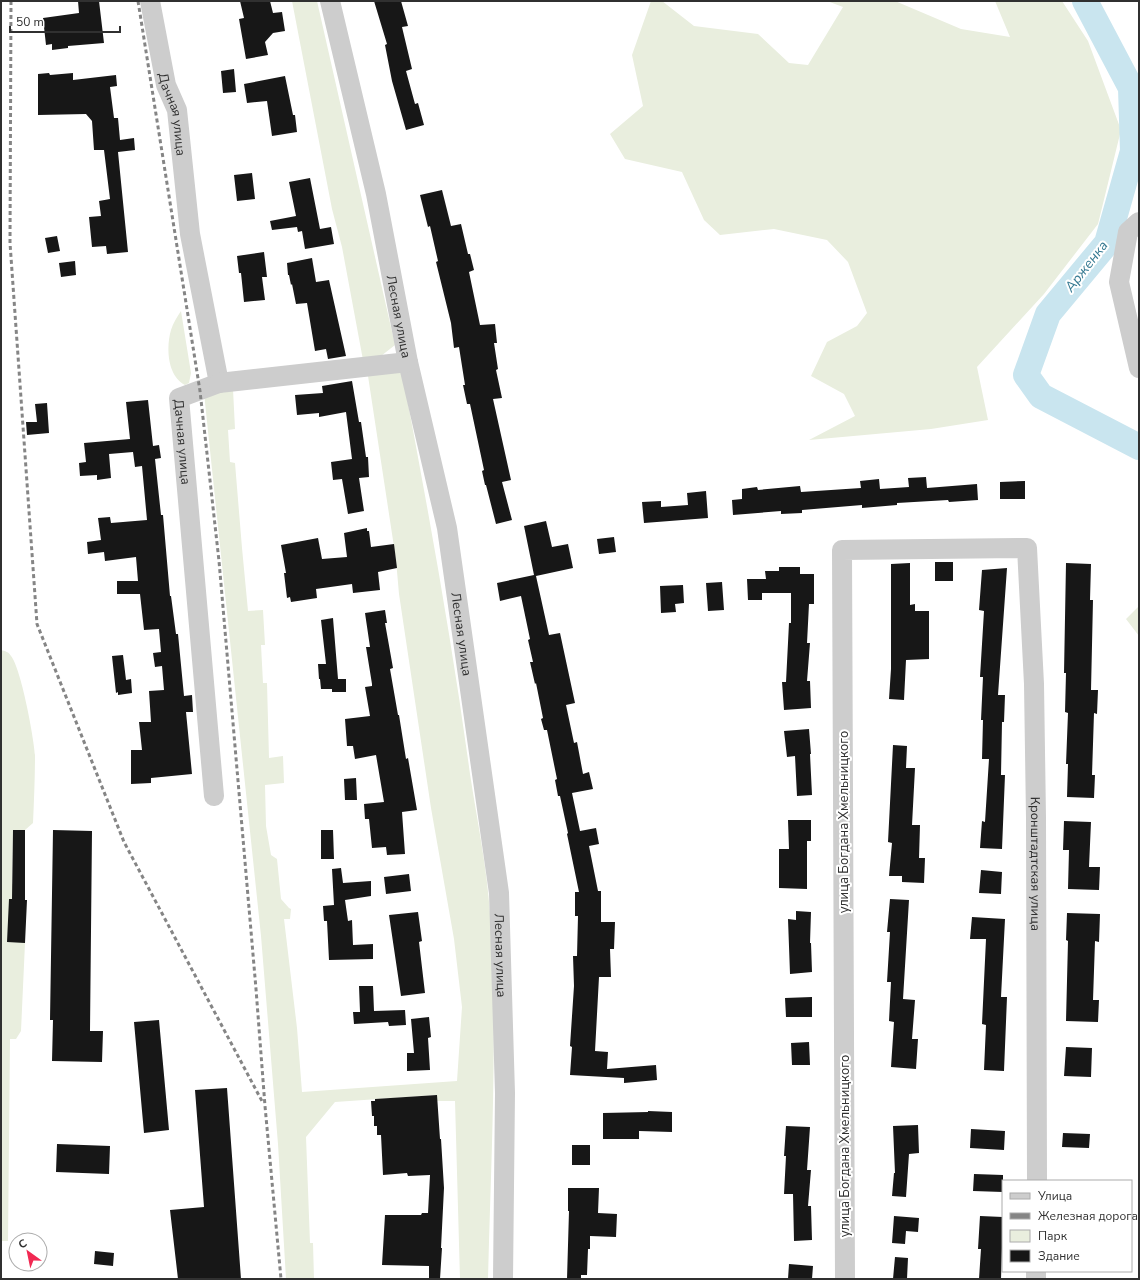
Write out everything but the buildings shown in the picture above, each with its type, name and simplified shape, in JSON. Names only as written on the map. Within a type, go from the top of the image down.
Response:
[{"type":"street","name":"Дачная улица","points":[[150,1],[166,86],[177,110],[190,234],[219,383],[179,398],[214,796]]},
{"type":"street","name":"Лесная улица","points":[[330,1],[376,194],[408,362],[447,528],[499,893],[505,1092],[503,1279]]},
{"type":"street","points":[[1139,222],[1128,232],[1119,282],[1139,368]]},
{"type":"street","points":[[219,383],[408,362]]},
{"type":"street","name":"Кронштадтская улица","points":[[1027,548],[1034,684],[1036,810],[1037,1180]]},
{"type":"street","name":"улица Богдана Хмельницкого","points":[[845,1279],[842,550],[1027,548]]},
{"type":"green space","points":[[292,1],[317,1],[395,345],[381,356],[363,360],[342,247],[332,209]]},
{"type":"green space","points":[[651,1],[662,1],[694,26],[758,34],[789,63],[808,65],[843,7],[827,1],[895,1],[961,29],[1010,37],[995,1],[1062,1],[1088,41],[1121,130],[1098,224],[1044,294],[977,367],[988,420],[931,429],[809,440],[855,416],[844,394],[811,376],[827,342],[857,326],[867,313],[848,262],[827,240],[774,229],[720,235],[704,220],[682,172],[625,159],[610,134],[643,106],[632,55]]},
{"type":"green space","points":[[181,311],[191,373],[189,383],[185,385],[179,381],[171,368],[168,352],[171,330]]},
{"type":"green space","points":[[396,367],[400,370],[403,377],[447,625],[489,896],[494,1051],[488,1279],[460,1279],[455,1101],[437,1101],[436,1095],[335,1102],[306,1137],[310,1243],[313,1243],[314,1279],[286,1279],[278,1144],[261,936],[204,393],[231,386]],"holes":[[[368,376],[396,560],[399,594],[431,808],[454,939],[462,1007],[457,1081],[302,1092],[297,1028],[284,919],[290,919],[291,909],[281,899],[277,859],[271,855],[266,826],[265,785],[284,783],[283,756],[269,758],[267,683],[263,683],[261,645],[265,645],[263,610],[248,611],[235,463],[230,462],[228,430],[235,429],[233,389]]]},
{"type":"green space","points":[[1139,606],[1139,636],[1126,619]]},
{"type":"green space","points":[[1,650],[7,652],[15,663],[23,688],[30,719],[35,755],[35,780],[33,823],[25,830],[13,830],[12,884],[25,884],[25,943],[21,1031],[16,1039],[10,1039],[8,1241],[1,1241]]},
{"type":"waterway","name":"Арженка","points":[[1085,1],[1131,88],[1133,151],[1107,243],[1048,314],[1026,375],[1041,396],[1139,447]]},
{"type":"railway","points":[[11,1],[10,243],[37,624],[124,842],[263,1103]]},
{"type":"railway","points":[[138,1],[200,391],[219,561],[281,1279]]}]
